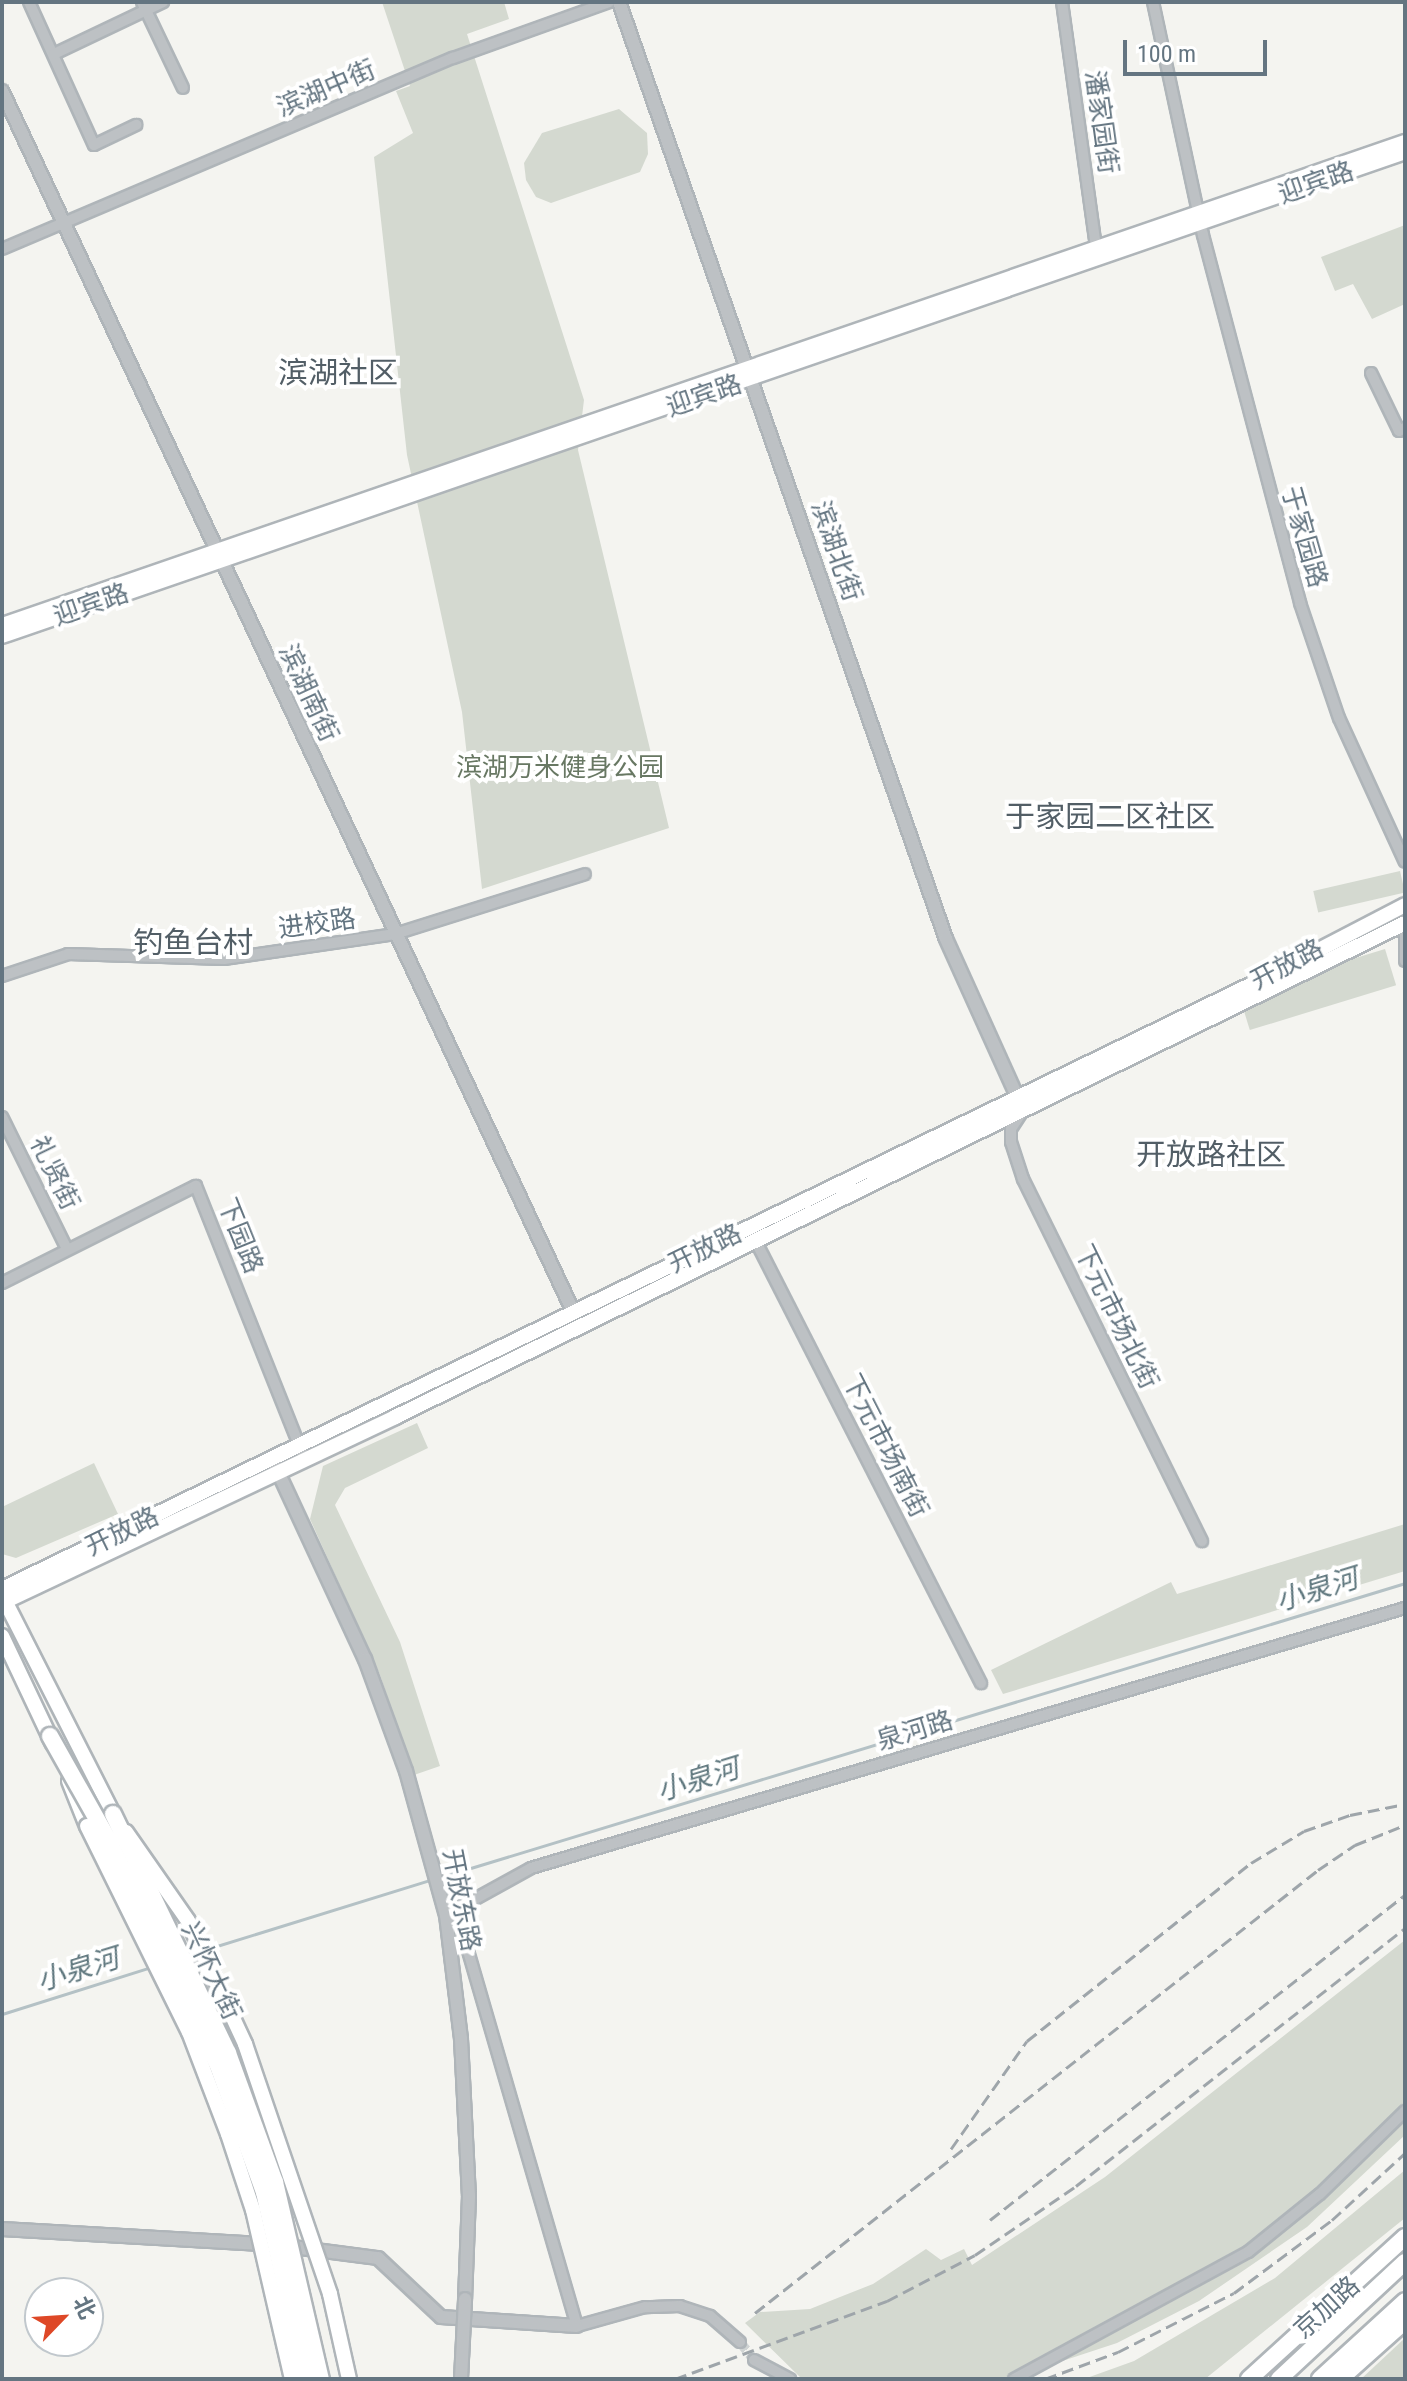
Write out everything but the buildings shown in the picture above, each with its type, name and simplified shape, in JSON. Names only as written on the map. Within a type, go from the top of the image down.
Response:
[{"type":"highway","points":[[50,1736],[108,1839],[217,2063],[264,2192],[306,2379]]},
{"type":"highway","points":[[113,1814],[228,2053],[275,2182],[321,2379]]},
{"type":"highway","name":"京加路","points":[[1249,2379],[1405,2237]]},
{"type":"highway","name":"京加路","points":[[1279,2379],[1405,2262]]},
{"type":"highway","points":[[1320,2379],[1405,2301]]},
{"type":"highway","points":[[1340,2379],[1405,2321]]},
{"type":"main road","name":"迎宾路","points":[[2,625],[220,555],[752,372],[1405,142]]},
{"type":"main road","name":"迎宾路","points":[[752,372],[1096,248],[1405,152]]},
{"type":"main road","name":"迎宾路","points":[[2,636],[220,555]]},
{"type":"main road","name":"开放路","points":[[1020,1103],[1405,905]]},
{"type":"main road","name":"开放路","points":[[3,1597],[303,1454],[1020,1103],[1404,922]]},
{"type":"main road","name":"开放路","points":[[303,1454],[574,1313],[752,1234]]},
{"type":"main road","name":"兴怀大街","points":[[3,1597],[113,1814],[188,1921],[245,2044],[330,2294],[349,2379]]},
{"type":"main road","name":"兴怀大街","points":[[2,1636],[50,1736],[87,1826],[189,2032],[253,2210],[292,2379]]},
{"type":"street","points":[[29,2],[94,145],[136,125]]},
{"type":"street","points":[[54,54],[144,6],[163,2]]},
{"type":"street","name":"滨湖中街","points":[[2,249],[65,226],[453,58],[609,2]]},
{"type":"street","name":"滨湖北街","points":[[619,2],[752,372],[946,939],[1020,1103]]},
{"type":"street","name":"潘家园街","points":[[1062,2],[1096,248]]},
{"type":"street","name":"于家园路","points":[[1153,2],[1199,217],[1300,603],[1339,718],[1405,862]]},
{"type":"street","points":[[144,6],[183,88]]},
{"type":"street","name":"滨湖南街","points":[[2,91],[574,1313]]},
{"type":"street","points":[[1371,373],[1399,431],[1405,428]]},
{"type":"street","name":"进校路","points":[[2,976],[68,954],[224,959],[395,934],[585,874]]},
{"type":"street","points":[[1404,922],[1405,961]]},
{"type":"street","name":"下元市场北街","points":[[1020,1103],[1011,1129],[1011,1142],[1023,1179],[1202,1541]]},
{"type":"street","name":"礼贤街","points":[[2,1117],[66,1247]]},
{"type":"street","name":"下园路","points":[[2,1283],[66,1247],[196,1186],[303,1454]]},
{"type":"street","name":"下元市场南街","points":[[752,1234],[981,1683]]},
{"type":"street","name":"开放东路","points":[[275,1466],[365,1659],[434,1863],[445,1908],[461,2039],[469,2196],[461,2379]]},
{"type":"street","name":"泉河路","points":[[445,1908],[531,1868],[1405,1608]]},
{"type":"street","points":[[445,1908],[460,1923],[577,2326]]},
{"type":"street","points":[[1014,2379],[1248,2252],[1320,2194],[1405,2111]]},
{"type":"street","points":[[2,2229],[233,2240],[378,2258],[441,2317],[577,2326],[645,2307],[680,2306],[710,2316],[740,2342]]},
{"type":"street","points":[[754,2360],[790,2379]]},
{"type":"green space","name":"滨湖万米健身公园","points":[[382,2],[504,2],[509,19],[467,34],[584,400],[578,450],[669,828],[482,889],[462,712],[407,455],[374,157],[413,133],[396,91],[410,86]]},
{"type":"green space","points":[[619,109],[647,133],[648,154],[640,172],[551,203],[536,197],[526,180],[524,163],[542,133]]},
{"type":"green space","points":[[1405,225],[1405,304],[1372,319],[1353,284],[1335,291],[1321,257]]},
{"type":"green space","points":[[1400,871],[1405,892],[1318,912],[1313,891]]},
{"type":"green space","points":[[1385,949],[1396,985],[1250,1030],[1239,994]]},
{"type":"green space","points":[[417,1423],[428,1448],[345,1488],[335,1505],[400,1642],[440,1766],[414,1775],[380,1675],[310,1519],[323,1466]]},
{"type":"green space","points":[[94,1463],[118,1514],[16,1558],[2,1554],[2,1507]]},
{"type":"green space","points":[[1405,1524],[1405,1571],[1003,1694],[991,1670],[1171,1582],[1177,1594]]},
{"type":"green space","points":[[1405,1940],[1405,2135],[1307,2227],[1199,2301],[1117,2343],[1008,2379],[802,2379],[745,2323],[760,2312],[810,2309],[873,2284],[926,2249],[941,2260],[964,2249],[972,2265],[1105,2177]]},
{"type":"green space","points":[[1405,2170],[1405,2218],[1205,2379],[1084,2379],[1134,2361],[1275,2278]]},
{"type":"green space","points":[[1405,2338],[1405,2379],[1361,2379]]},
{"type":"waterway","name":"小泉河","points":[[441,1877],[1405,1583]]},
{"type":"waterway","name":"小泉河","points":[[207,1949],[433,1879]]},
{"type":"waterway","name":"小泉河","points":[[2,2014],[151,1967]]},
{"type":"tunnel","points":[[740,2342],[754,2360]]},
{"type":"railway","points":[[951,2149],[1027,2041],[1251,1863],[1304,1831],[1350,1815],[1405,1804]]},
{"type":"railway","points":[[755,2313],[1318,1870],[1355,1845],[1405,1825]]},
{"type":"railway","points":[[990,2220],[1405,1895]]},
{"type":"railway","points":[[675,2379],[887,2301],[975,2255],[1076,2186],[1405,1928]]},
{"type":"railway","points":[[1045,2379],[1118,2352],[1234,2293],[1332,2220],[1405,2153]]},
{"type":"district","name":"滨湖社区","points":[[338,373]]},
{"type":"district","name":"于家园二区社区","points":[[1110,817]]},
{"type":"district","name":"钓鱼台村","points":[[193,943]]},
{"type":"district","name":"开放路社区","points":[[1211,1155]]}]
